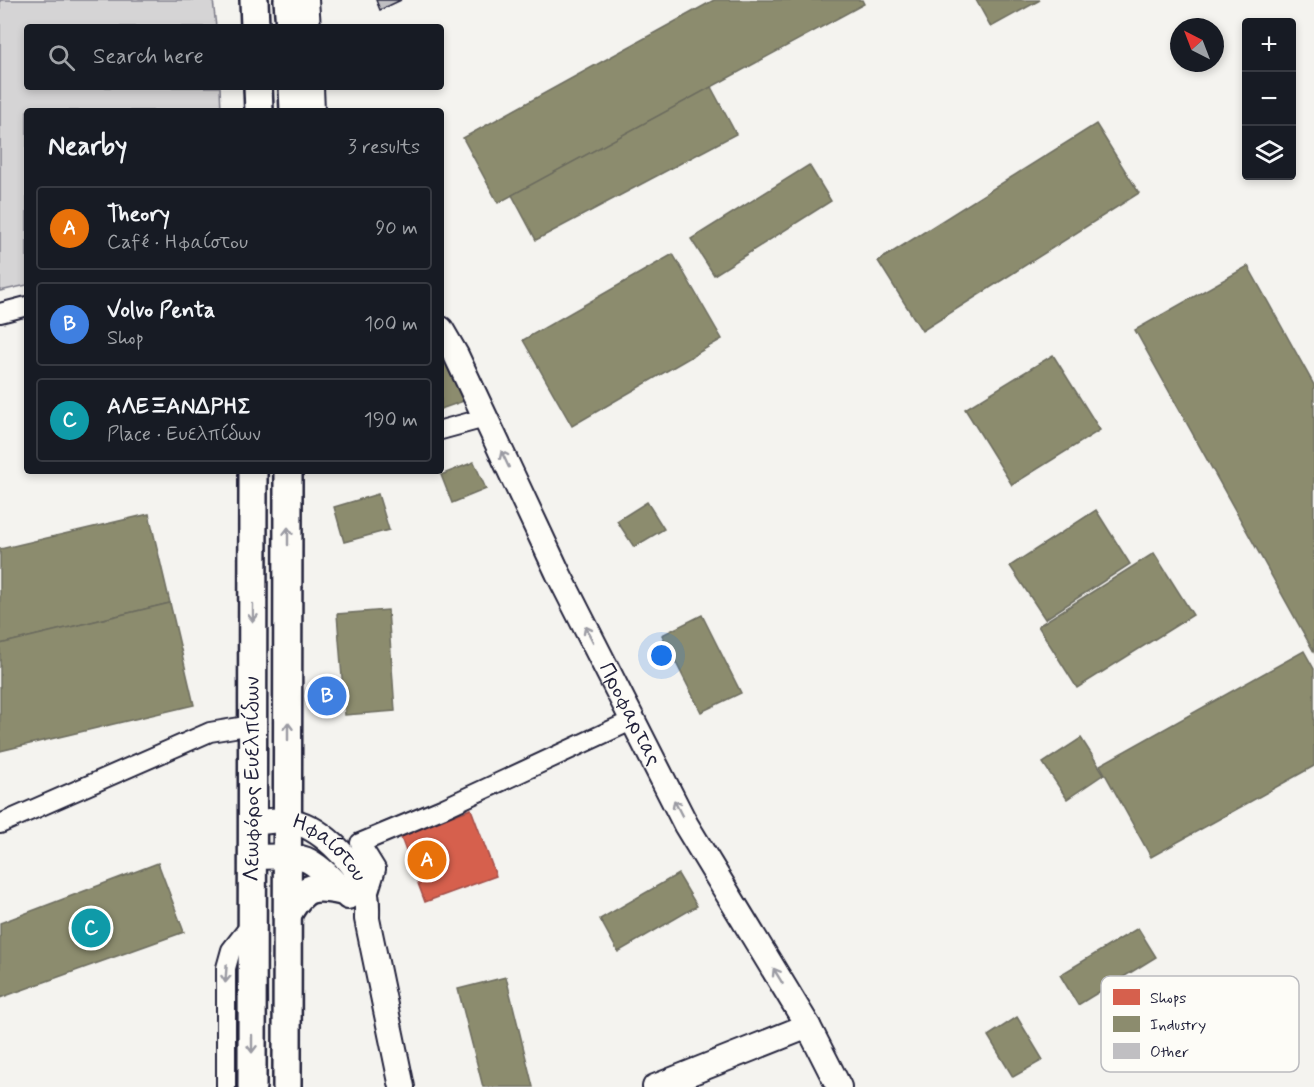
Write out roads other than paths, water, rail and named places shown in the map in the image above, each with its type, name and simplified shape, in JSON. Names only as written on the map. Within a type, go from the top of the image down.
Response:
[{"type":"main road","points":[[254,0],[255,24]]},
{"type":"main road","points":[[288,0],[290,24]]},
{"type":"main road","points":[[258,90],[259,108]]},
{"type":"main road","points":[[293,90],[294,108]]},
{"type":"main road","name":"Λεωφόρος Ευελπίδων","points":[[252,1087],[253,474]]},
{"type":"main road","name":"Λεωφόρος Ευελπίδων","points":[[287,1087],[286,856],[291,474]]},
{"type":"main road","points":[[287,915],[305,891],[316,888],[325,887],[359,903]]},
{"type":"street","points":[[309,0],[311,24]]},
{"type":"street","points":[[314,90],[315,108]]},
{"type":"street","points":[[0,313],[24,307]]},
{"type":"street","name":"Προφαρτας","points":[[444,334],[456,355],[558,573],[686,825],[808,1026],[838,1087]]},
{"type":"street","points":[[444,429],[485,418]]},
{"type":"street","points":[[359,903],[376,869],[360,843],[444,808],[633,720]]},
{"type":"street","points":[[0,824],[210,732],[252,725]]},
{"type":"street","name":"Ηφαίστου","points":[[252,823],[288,820],[310,827],[327,839],[348,861],[364,886],[359,903],[402,1087]]},
{"type":"street","name":"Ηφαίστου","points":[[252,857],[286,856],[308,860],[359,903]]},
{"type":"street","points":[[226,1087],[226,968],[231,950],[252,923]]},
{"type":"street","points":[[655,1087],[808,1026]]},
{"type":"street","points":[[287,1050],[302,1087]]},
{"type":"place","name":"Volvo Penta","points":[[327,696]]},
{"type":"place","name":"Theory","points":[[427,860]]},
{"type":"place","name":"ΑΛΕΞΑΝΔΡΗΣ","points":[[91,928]]}]
